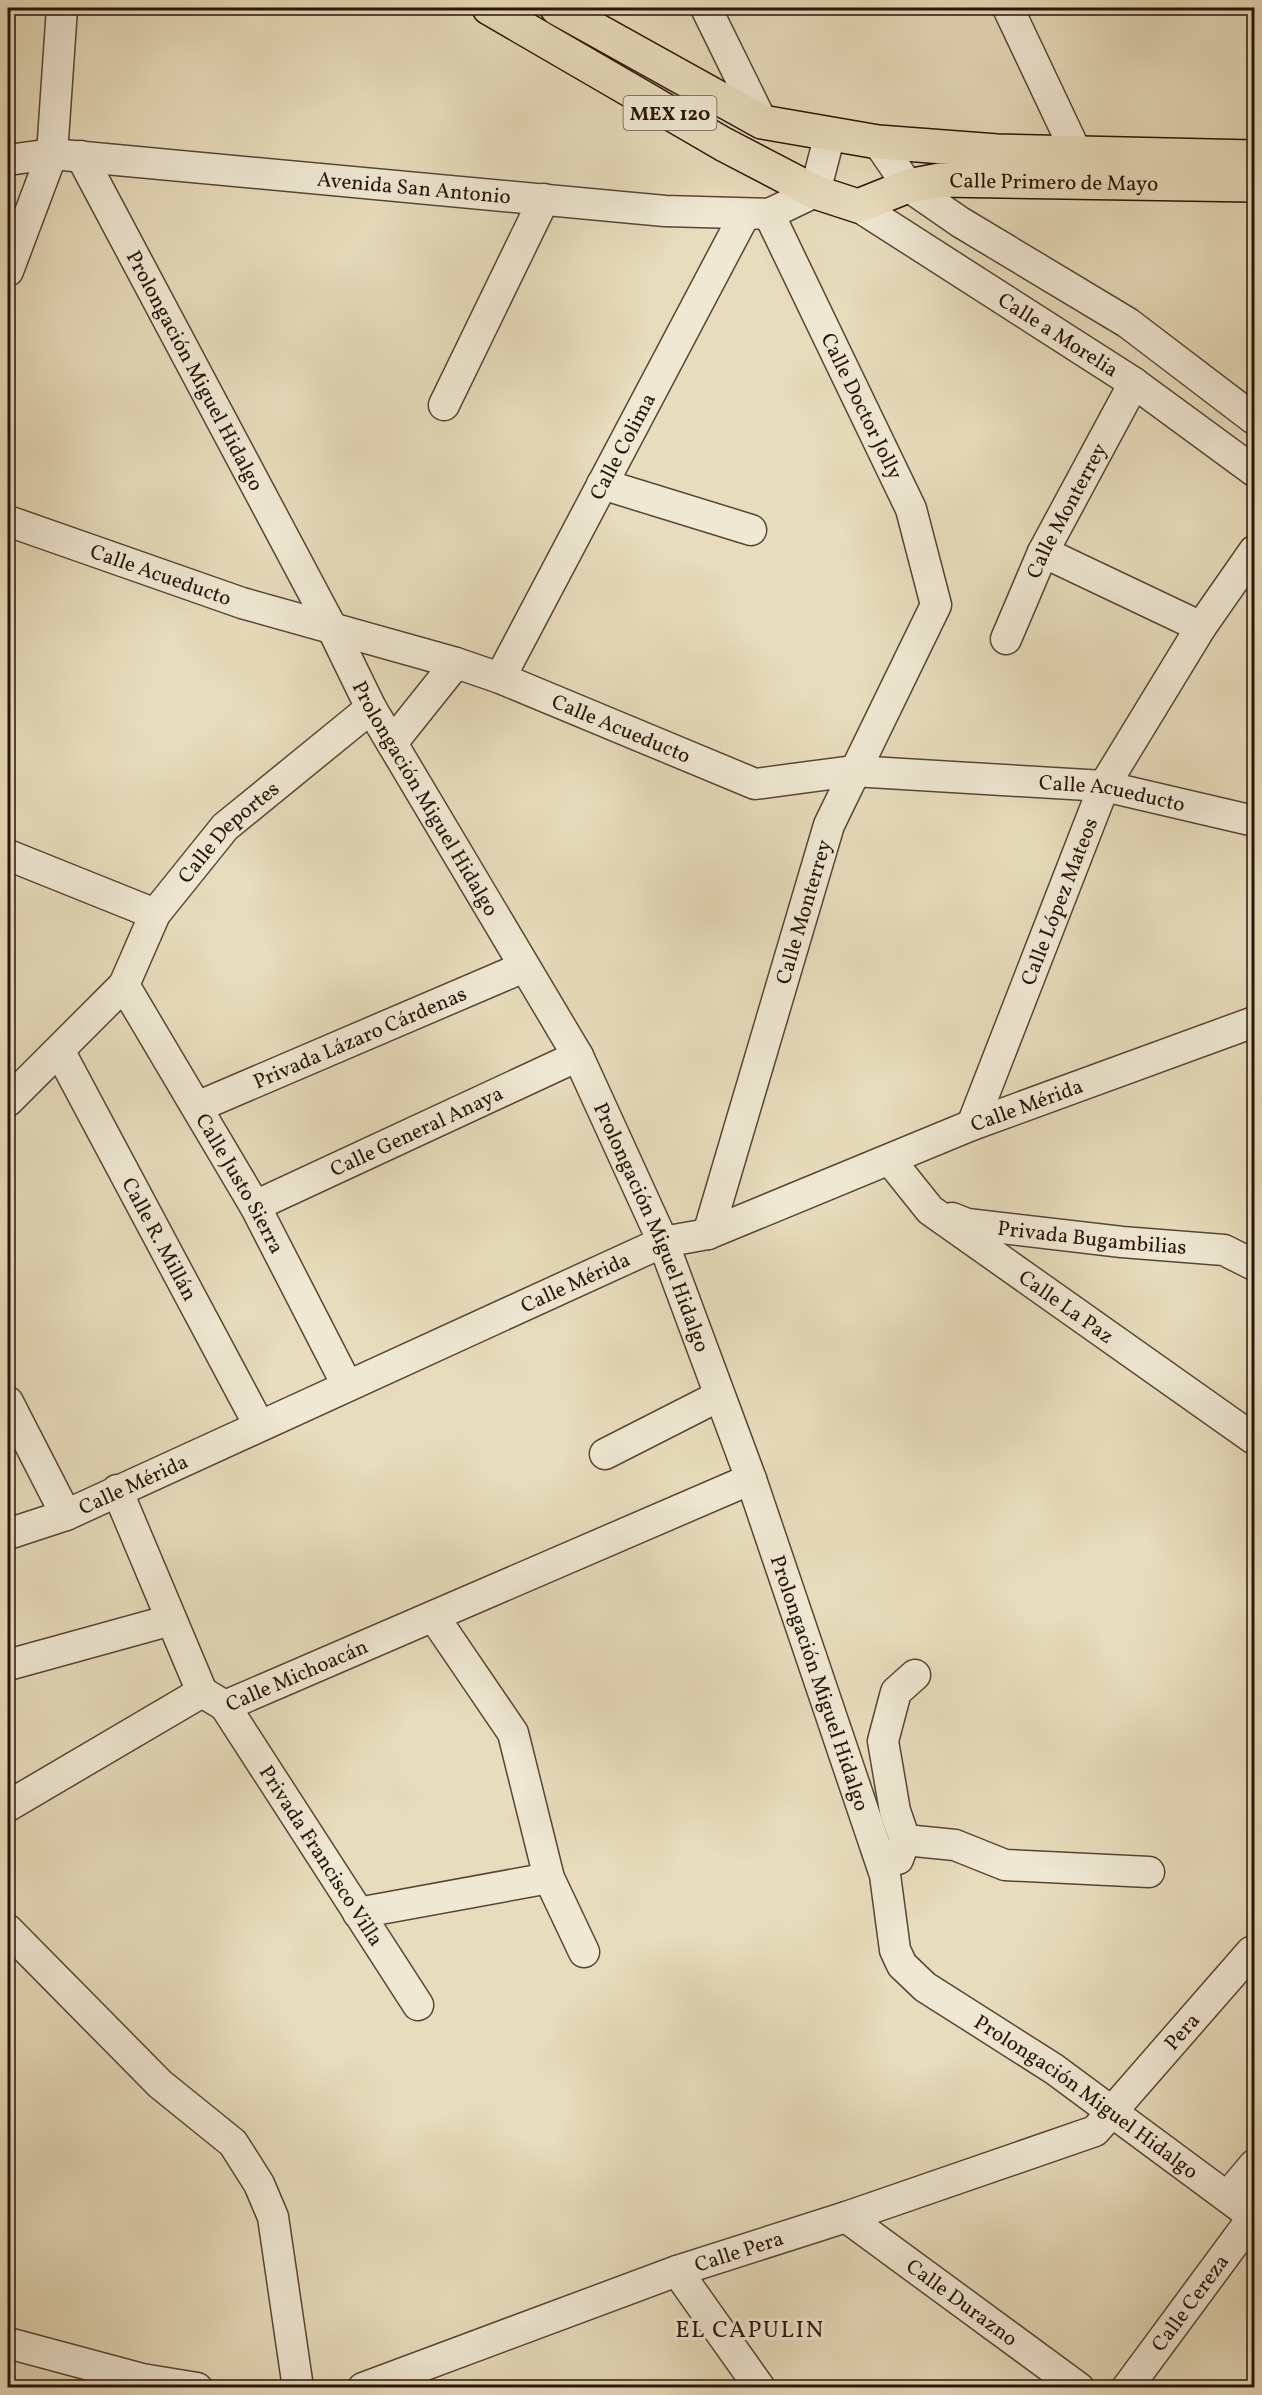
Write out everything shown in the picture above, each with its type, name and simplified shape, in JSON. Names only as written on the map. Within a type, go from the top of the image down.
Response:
[{"type":"main road","name":"MEX 120","points":[[489,8],[723,144],[815,192],[858,206]]},
{"type":"main road","name":"MEX 120","points":[[557,8],[762,122],[878,142]]},
{"type":"main road","name":"Calle Primero de Mayo","points":[[878,142],[1079,168],[1254,185]]},
{"type":"main road","name":"Calle Primero de Mayo","points":[[858,206],[908,186],[940,180],[1079,168],[1254,157]]},
{"type":"street","points":[[8,271],[67,155],[62,8]]},
{"type":"street","points":[[706,8],[762,122]]},
{"type":"street","points":[[1008,8],[1079,168]]},
{"type":"street","points":[[815,192],[830,134]]},
{"type":"street","points":[[878,142],[908,186],[960,222],[1128,323],[1254,419]]},
{"type":"street","name":"Avenida San Antonio","points":[[8,160],[67,155],[665,211],[757,214],[815,192]]},
{"type":"street","name":"Prolongación Miguel Hidalgo","points":[[67,155],[333,630],[371,708],[578,1056],[663,1242],[752,1479],[885,1875],[895,1950],[902,1965],[925,1987],[1054,2069],[1254,2216]]},
{"type":"street","points":[[444,405],[543,199]]},
{"type":"street","name":"Calle a Morelia","points":[[858,206],[1134,383],[1254,471]]},
{"type":"street","name":"Calle Colima","points":[[500,678],[602,484],[757,214]]},
{"type":"street","name":"Calle Doctor Jolly","points":[[757,214],[911,509],[936,605]]},
{"type":"street","name":"Calle Monterrey","points":[[1006,639],[1043,552],[1134,383]]},
{"type":"street","points":[[1181,418],[1206,383]]},
{"type":"street","points":[[602,484],[751,530]]},
{"type":"street","name":"Calle Acueducto","points":[[8,521],[242,603],[456,663],[500,678],[755,784],[853,771],[1104,786],[1254,821]]},
{"type":"street","name":"Calle López Mateos","points":[[972,1125],[1104,786],[1202,627],[1254,551]]},
{"type":"street","points":[[1043,552],[1202,627]]},
{"type":"street","name":"Calle Monterrey","points":[[708,1234],[829,825],[853,771],[936,605]]},
{"type":"street","points":[[392,743],[456,663]]},
{"type":"street","name":"Calle Deportes","points":[[124,985],[155,914],[225,827],[371,708]]},
{"type":"street","points":[[8,855],[155,914]]},
{"type":"street","name":"Privada Lázaro Cárdenas","points":[[197,1107],[524,967]]},
{"type":"street","points":[[8,1101],[60,1052],[124,985]]},
{"type":"street","name":"Calle Justo Sierra","points":[[124,985],[255,1206],[347,1386]]},
{"type":"street","name":"Calle Mérida","points":[[8,1534],[66,1515],[663,1242],[708,1234],[972,1125],[1254,1022]]},
{"type":"street","name":"Calle R. Millán","points":[[60,1052],[259,1425]]},
{"type":"street","name":"Calle General Anaya","points":[[255,1206],[578,1056]]},
{"type":"street","name":"Calle La Paz","points":[[890,1160],[930,1210],[1254,1439]]},
{"type":"street","name":"Privada Bugambilias","points":[[930,1210],[967,1224],[1122,1242],[1224,1250],[1254,1265]]},
{"type":"street","points":[[605,1454],[719,1396]]},
{"type":"street","points":[[8,1402],[66,1515]]},
{"type":"street","name":"Calle Michoacán","points":[[8,1806],[214,1699],[434,1617],[752,1479]]},
{"type":"street","name":"Privada Francisco Villa","points":[[117,1490],[171,1620],[214,1699],[358,1913],[417,2006]]},
{"type":"street","points":[[434,1617],[513,1733],[549,1878],[584,1952]]},
{"type":"street","points":[[8,1665],[171,1620]]},
{"type":"street","points":[[885,1875],[900,1857],[905,1840],[895,1811],[883,1741],[896,1692],[915,1675]]},
{"type":"street","points":[[905,1840],[955,1845],[1005,1865],[1149,1872]]},
{"type":"street","points":[[358,1913],[549,1878]]},
{"type":"street","points":[[8,1930],[160,2084],[233,2143],[258,2184],[273,2217],[298,2388]]},
{"type":"street","name":"Pera","points":[[1111,2112],[1251,1952]]},
{"type":"street","name":"Calle Pera","points":[[363,2388],[676,2271],[846,2217],[1095,2131],[1111,2112]]},
{"type":"street","points":[[1228,2196],[1254,2165]]},
{"type":"street","name":"Calle Cereza","points":[[1127,2388],[1254,2216]]},
{"type":"street","name":"Calle Durazno","points":[[846,2217],[1079,2388]]},
{"type":"street","points":[[676,2271],[760,2388]]},
{"type":"street","points":[[8,2343],[138,2383],[197,2388]]},
{"type":"district","name":"EL CAPULIN","points":[[750,2329]]}]
